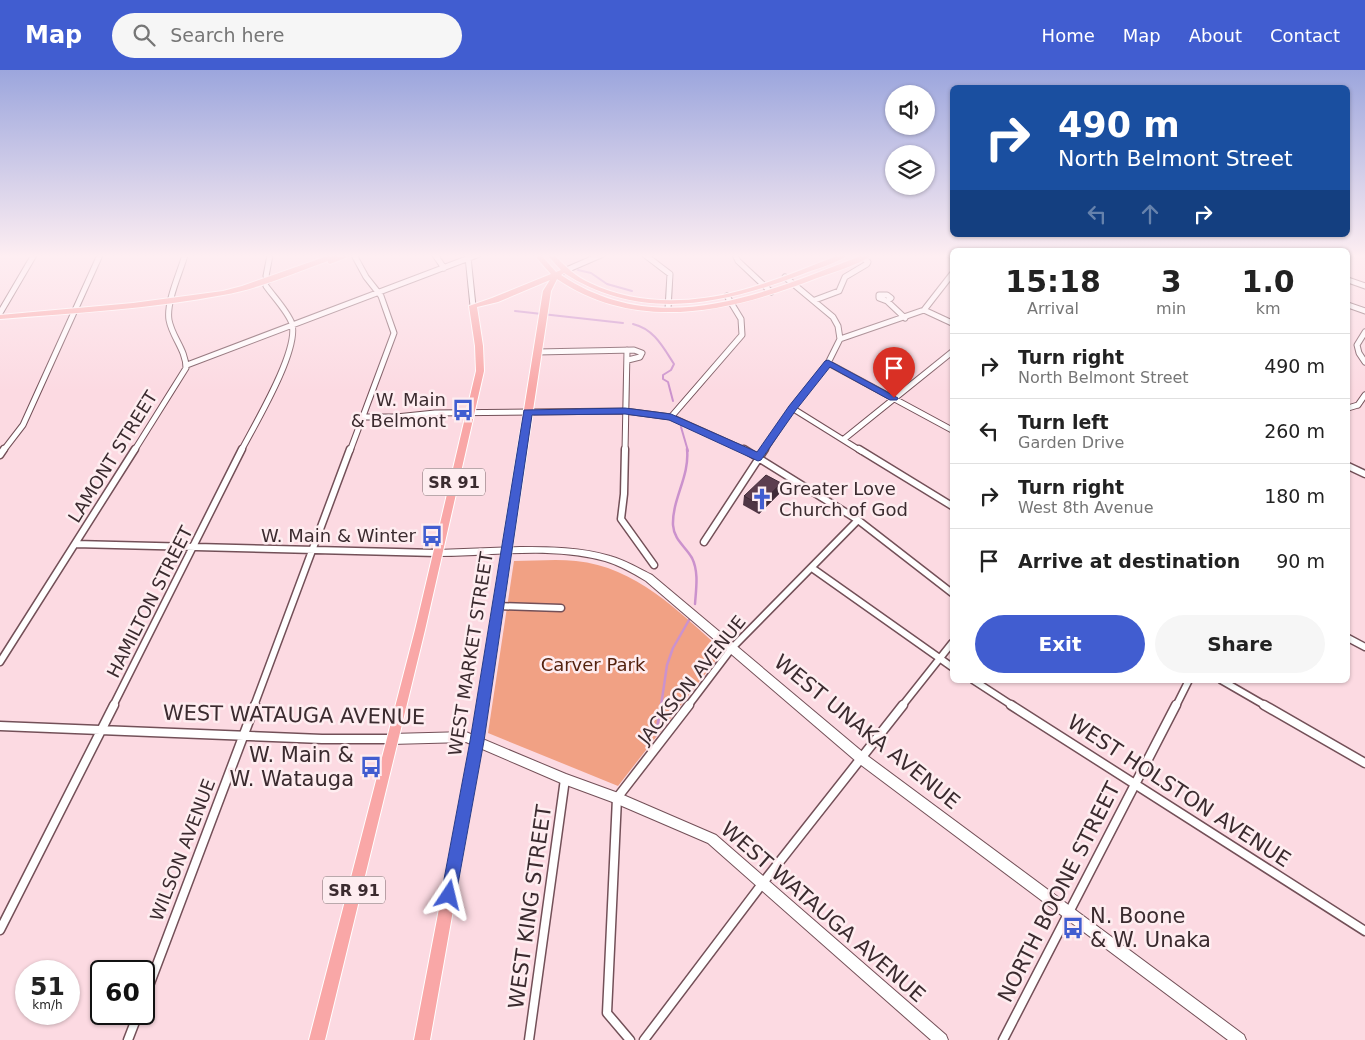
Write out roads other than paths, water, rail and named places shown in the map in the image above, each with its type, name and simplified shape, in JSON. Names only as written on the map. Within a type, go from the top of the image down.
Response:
[{"type":"main road","points":[[0,315],[198,300]]},
{"type":"main road","points":[[473,306],[489,300]]},
{"type":"main road","name":"WEST MARKET STREET","points":[[422,1040],[477,741],[545,300]]},
{"type":"main road","points":[[605,300],[632,306],[669,305],[704,300]]},
{"type":"main road","points":[[642,300],[701,308],[732,304],[744,300]]},
{"type":"main road","name":"SR 91","points":[[317,1040],[415,648],[470,414],[480,362],[473,306]]},
{"type":"main road","name":"WEST UNAKA AVENUE","points":[[437,553],[573,552],[604,557],[629,567],[649,578],[860,758],[1070,912],[1239,1040]]},
{"type":"main road","name":"WEST WATAUGA AVENUE","points":[[391,739],[466,737],[712,839],[941,1040]]},
{"type":"street","points":[[0,315],[8,300]]},
{"type":"street","points":[[0,455],[24,425],[79,300]]},
{"type":"street","points":[[277,300],[292,325]]},
{"type":"street","points":[[171,302],[168,320],[187,365],[358,300]]},
{"type":"street","name":"WILSON AVENUE","points":[[155,970],[394,333],[381,300]]},
{"type":"street","points":[[472,300],[473,306]]},
{"type":"street","points":[[669,300],[669,305]]},
{"type":"street","points":[[671,417],[742,335],[744,326],[730,300]]},
{"type":"street","points":[[704,542],[792,408],[828,362],[840,339],[838,326],[833,317],[815,300]]},
{"type":"street","points":[[840,339],[924,310],[932,300]]},
{"type":"street","points":[[887,301],[905,318]]},
{"type":"street","points":[[1350,306],[1365,311]]},
{"type":"street","points":[[924,310],[950,322]]},
{"type":"street","name":"HAMILTON STREET","points":[[0,930],[285,364],[290,352],[292,325]]},
{"type":"street","points":[[1365,332],[1357,345],[1359,353],[1365,362]]},
{"type":"street","points":[[538,352],[627,350],[640,351],[642,353],[640,357],[628,360]]},
{"type":"street","points":[[627,350],[624,494],[621,519],[654,565]]},
{"type":"street","points":[[844,439],[950,354]]},
{"type":"street","points":[[828,362],[950,429]]},
{"type":"street","name":"LAMONT STREET","points":[[0,662],[187,365]]},
{"type":"street","points":[[1350,407],[1358,405],[1365,395]]},
{"type":"street","points":[[1358,405],[1365,408]]},
{"type":"street","points":[[792,408],[950,505]]},
{"type":"street","points":[[363,417],[396,417],[435,413],[625,411],[671,417],[750,452],[858,520],[950,591]]},
{"type":"street","points":[[0,445],[8,444]]},
{"type":"street","points":[[1350,467],[1365,474]]},
{"type":"street","name":"JACKSON AVENUE","points":[[617,798],[732,648],[858,520]]},
{"type":"street","points":[[75,544],[437,553]]},
{"type":"street","points":[[812,568],[950,666]]},
{"type":"street","points":[[497,606],[561,608]]},
{"type":"street","points":[[1350,639],[1365,647]]},
{"type":"street","points":[[644,1040],[762,884],[950,646]]},
{"type":"street","name":"WEST HOLSTON AVENUE","points":[[979,683],[1365,931]]},
{"type":"street","name":"NORTH BOONE STREET","points":[[1003,1040],[1187,683]]},
{"type":"street","points":[[1226,683],[1365,763]]},
{"type":"street","name":"WEST WATAUGA AVENUE","points":[[0,726],[391,739]]},
{"type":"street","name":"WEST KING STREET","points":[[530,1040],[565,779]]},
{"type":"street","points":[[617,798],[608,1013],[630,1040]]},
{"type":"street","points":[[128,1040],[134,1025]]},
{"type":"waterway","points":[[515,311],[623,323]]},
{"type":"waterway","points":[[633,324],[652,334],[662,345],[674,364],[671,370],[663,375],[663,379],[668,382],[673,401]]},
{"type":"waterway","points":[[681,427],[688,451]]},
{"type":"waterway","points":[[687,449],[686,469],[675,506],[673,525],[675,535],[692,558],[696,569],[695,604]]},
{"type":"waterway","points":[[661,706],[667,665],[673,648],[689,620]]},
{"type":"waterway","points":[[656,735],[661,705]]},
{"type":"place","name":"W. Main & Belmont","points":[[463,410]]},
{"type":"place","name":"Greater Love Church of God","points":[[762,499]]},
{"type":"place","name":"W. Main & Winter","points":[[432,536]]},
{"type":"place","name":"W. Main & W. Watauga","points":[[371,767]]},
{"type":"place","name":"N. Boone & W. Unaka","points":[[1073,928]]},
{"type":"park label","name":"Carver Park","points":[[593,665]]}]
